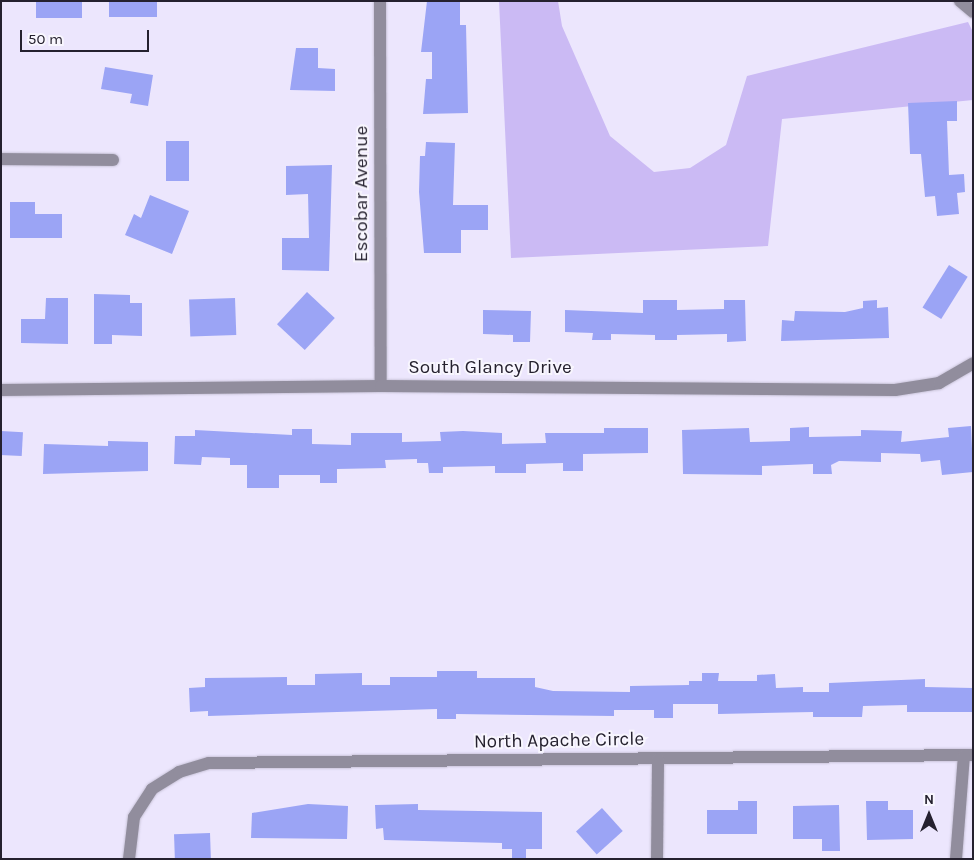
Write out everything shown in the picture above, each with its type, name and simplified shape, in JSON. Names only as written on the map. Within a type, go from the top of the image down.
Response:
[{"type":"street","name":"Escobar Avenue","points":[[380,1],[382,386]]},
{"type":"street","points":[[960,1],[973,12]]},
{"type":"street","points":[[1,159],[113,160]]},
{"type":"street","name":"South Glancy Drive","points":[[1,390],[382,386],[895,390],[939,383],[973,363]]},
{"type":"street","points":[[956,859],[968,755]]},
{"type":"street","name":"North Apache Circle","points":[[129,859],[134,818],[152,789],[179,772],[209,763],[968,755]]},
{"type":"street","points":[[657,859],[658,759]]},
{"type":"shaded area","points":[[499,1],[558,1],[562,26],[610,136],[654,172],[690,168],[726,145],[747,76],[968,22],[973,32],[973,100],[782,119],[768,246],[511,258]]},
{"type":"building","points":[[36,1],[82,1],[82,18],[36,18]]},
{"type":"building","points":[[109,1],[157,1],[157,17],[109,17]]},
{"type":"building","points":[[427,1],[460,1],[460,25],[466,25],[468,113],[423,114],[426,79],[432,79],[432,52],[421,52]]},
{"type":"building","points":[[296,48],[318,48],[318,68],[335,69],[335,91],[290,90]]},
{"type":"building","points":[[105,67],[153,75],[148,106],[130,103],[132,94],[101,89]]},
{"type":"building","points":[[957,101],[957,121],[947,121],[949,175],[964,174],[965,192],[957,193],[959,214],[937,216],[935,196],[925,197],[921,154],[910,154],[908,103]]},
{"type":"building","points":[[166,141],[189,141],[189,181],[166,181]]},
{"type":"building","points":[[426,142],[455,143],[453,205],[488,205],[488,230],[461,230],[461,253],[424,253],[419,192],[420,156],[425,156]]},
{"type":"building","points":[[332,165],[329,271],[282,270],[282,238],[309,238],[308,194],[286,195],[286,166]]},
{"type":"building","points":[[150,195],[189,211],[172,254],[125,235],[134,214],[141,218]]},
{"type":"building","points":[[10,202],[35,202],[35,214],[62,214],[62,238],[10,238]]},
{"type":"building","points":[[949,265],[968,277],[941,319],[923,307]]},
{"type":"building","points":[[307,292],[335,318],[305,350],[277,324]]},
{"type":"building","points":[[94,294],[130,295],[130,303],[142,303],[142,336],[112,335],[112,344],[94,344]]},
{"type":"building","points":[[46,298],[68,298],[68,344],[21,343],[21,319],[45,319]]},
{"type":"building","points":[[235,298],[236,335],[190,337],[189,300]]},
{"type":"building","points":[[643,300],[677,300],[677,310],[724,309],[724,300],[745,300],[746,341],[727,342],[727,334],[677,335],[677,340],[655,340],[655,335],[611,334],[611,340],[592,340],[593,333],[565,332],[565,310],[643,313]]},
{"type":"building","points":[[877,300],[877,308],[888,307],[889,338],[781,341],[782,320],[794,321],[795,311],[845,312],[863,308],[863,301]]},
{"type":"building","points":[[483,310],[531,311],[530,342],[513,342],[513,335],[483,334]]},
{"type":"building","points":[[971,426],[973,472],[942,475],[940,460],[921,462],[920,454],[881,453],[881,462],[839,461],[831,465],[832,474],[813,474],[813,464],[762,466],[762,475],[683,474],[682,430],[749,428],[750,442],[790,441],[790,428],[809,427],[809,437],[861,436],[861,430],[902,431],[901,442],[949,437],[948,428]]},
{"type":"building","points":[[604,428],[648,428],[648,453],[583,454],[583,471],[563,471],[563,463],[526,464],[526,473],[495,473],[495,466],[443,467],[443,473],[429,473],[428,463],[417,463],[417,459],[385,460],[386,468],[337,469],[337,483],[320,483],[320,475],[279,475],[279,488],[247,488],[247,465],[230,465],[230,458],[202,457],[201,465],[174,464],[175,436],[195,436],[195,430],[292,435],[292,429],[312,429],[312,444],[351,445],[351,433],[402,433],[402,442],[441,441],[440,432],[502,433],[502,444],[546,443],[545,433],[604,433]]},
{"type":"building","points":[[1,431],[23,432],[22,456],[1,455]]},
{"type":"building","points":[[108,441],[148,442],[148,471],[43,474],[44,444],[108,446]]},
{"type":"building","points":[[437,671],[477,671],[477,678],[535,678],[535,687],[553,691],[630,692],[630,686],[689,685],[689,681],[702,681],[702,673],[719,673],[718,681],[757,681],[757,675],[775,674],[776,688],[803,687],[803,692],[829,692],[829,683],[925,679],[925,687],[973,688],[973,712],[907,712],[907,705],[863,706],[862,717],[813,717],[813,712],[718,714],[718,704],[673,704],[673,718],[654,718],[654,710],[614,710],[614,716],[456,714],[456,719],[437,719],[437,709],[208,716],[208,711],[190,712],[189,688],[205,687],[205,678],[287,677],[287,685],[315,685],[315,674],[362,673],[362,685],[390,685],[390,677],[437,677]]},
{"type":"building","points":[[738,801],[757,801],[757,834],[707,834],[707,810],[738,810]]},
{"type":"building","points":[[866,801],[888,801],[888,810],[913,810],[913,839],[867,840]]},
{"type":"building","points":[[308,804],[348,806],[347,839],[251,838],[252,813]]},
{"type":"building","points":[[418,804],[418,810],[542,812],[542,849],[526,849],[526,859],[512,858],[512,849],[502,849],[502,843],[384,840],[383,828],[376,829],[375,805]]},
{"type":"building","points":[[839,805],[840,851],[822,851],[822,839],[793,839],[793,806]]},
{"type":"building","points":[[602,808],[623,831],[597,854],[576,831]]},
{"type":"building","points":[[210,833],[211,859],[175,859],[174,834]]}]
